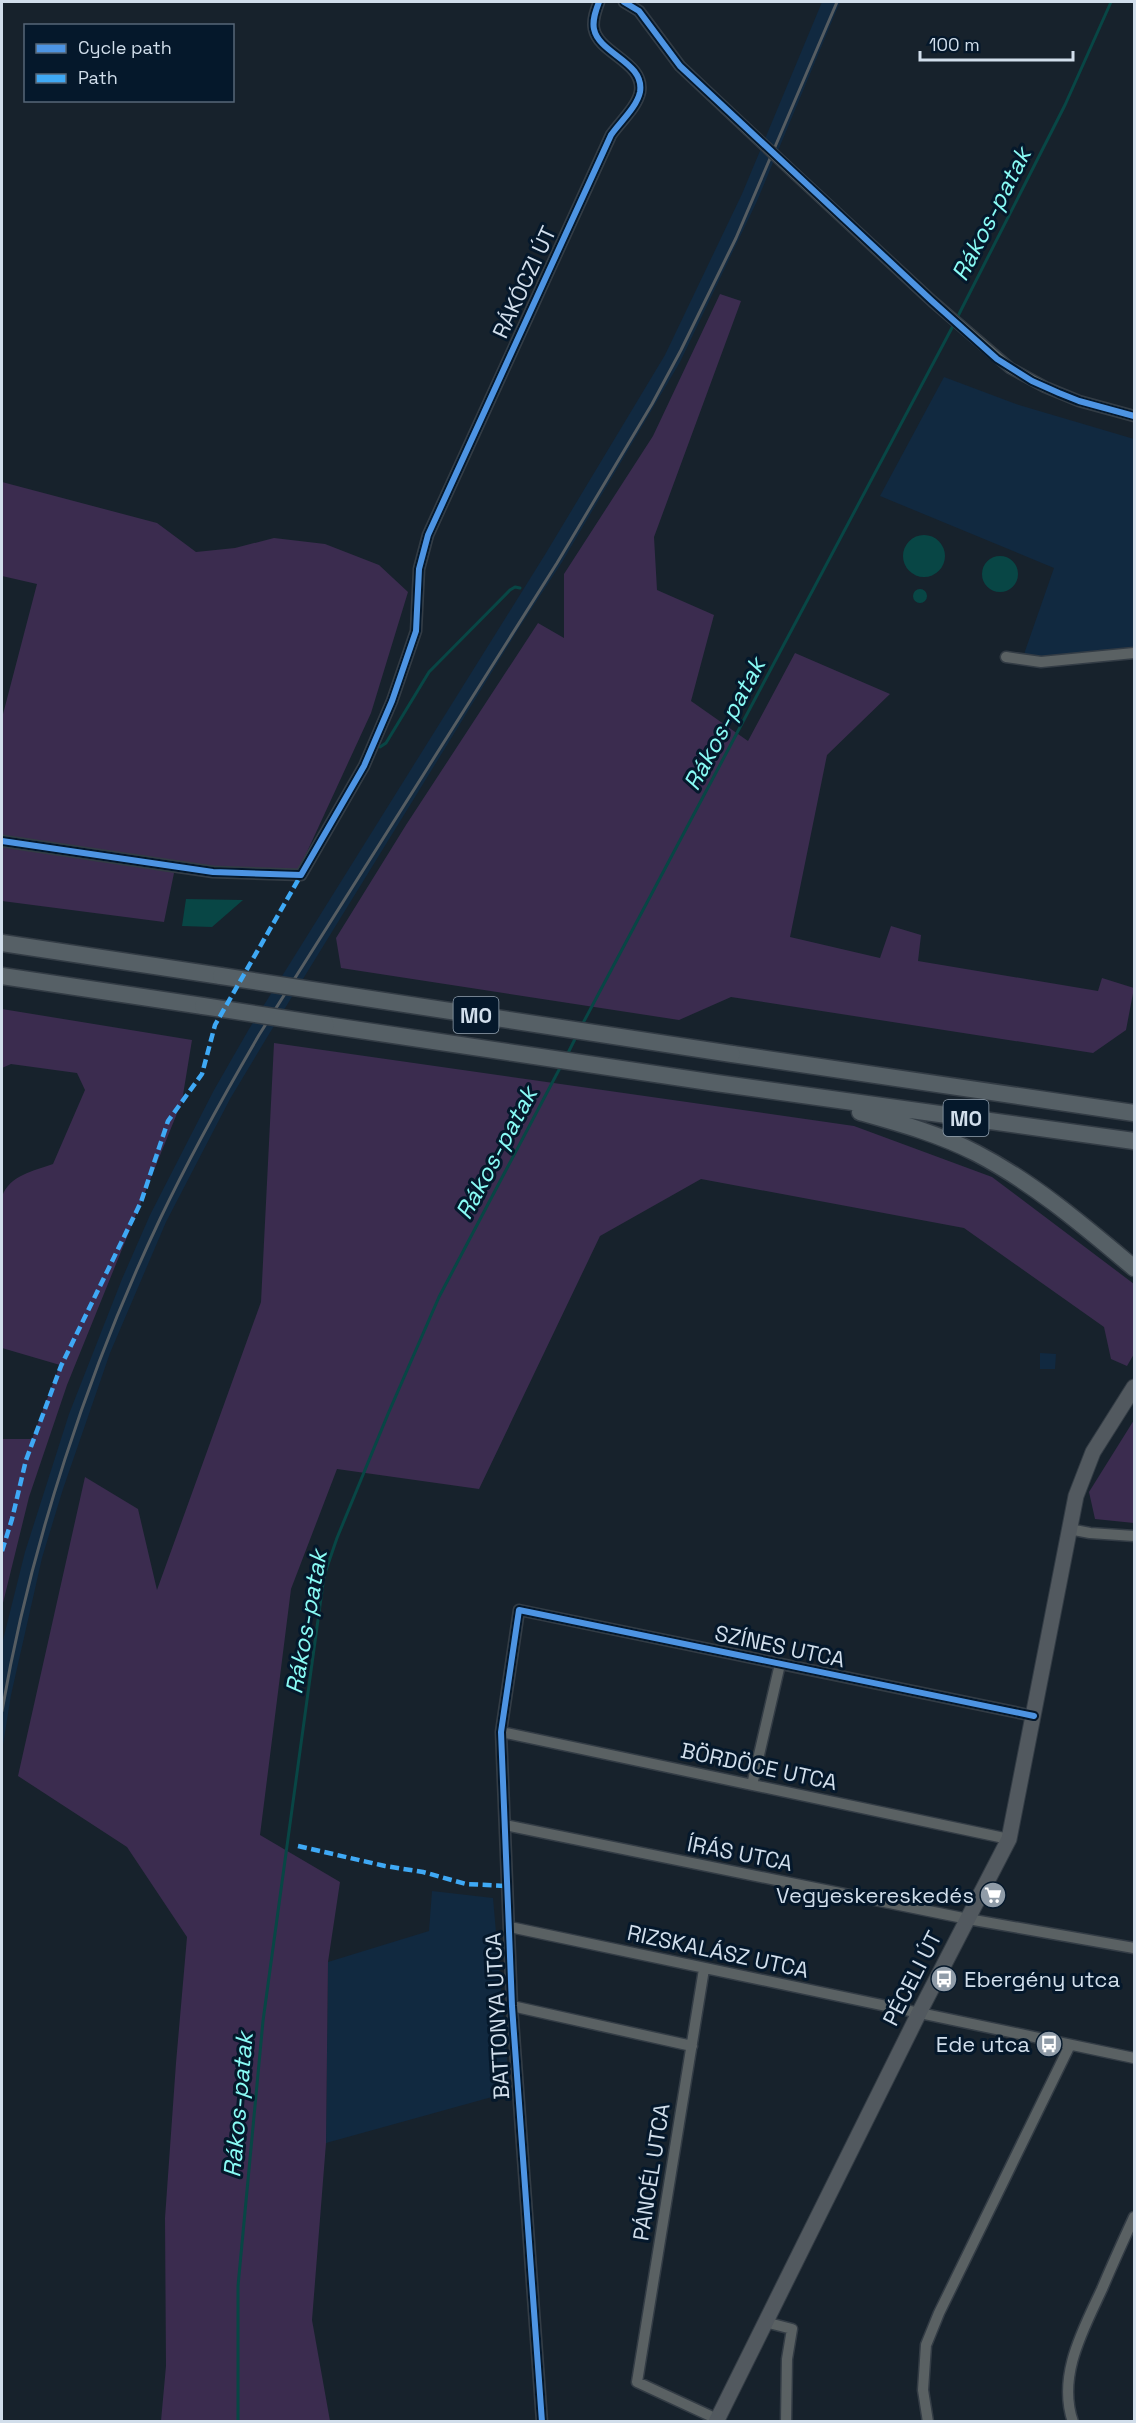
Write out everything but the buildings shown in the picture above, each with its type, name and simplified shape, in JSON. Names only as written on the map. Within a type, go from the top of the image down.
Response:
[{"type":"highway","name":"M0","points":[[2,943],[1134,1113]]},
{"type":"highway","name":"M0","points":[[2,976],[798,1095],[1134,1141]]},
{"type":"highway","points":[[798,1095],[919,1128],[975,1152],[1045,1196],[1134,1268]]},
{"type":"main road","name":"PÉCELI ÚT","points":[[717,2420],[919,2013],[1009,1839],[1076,1496],[1084,1470],[1102,1437],[1134,1389]]},
{"type":"street","points":[[595,14],[599,2]]},
{"type":"street","points":[[595,14],[606,2]]},
{"type":"street","points":[[624,2],[639,11],[680,66],[997,359],[1032,381],[1079,401],[1134,418]]},
{"type":"street","points":[[644,2],[651,27]]},
{"type":"street","name":"RÁKÓCZI ÚT","points":[[2,841],[213,872],[302,875],[364,766],[392,702],[416,631],[419,569],[428,536],[611,135],[634,105],[640,91],[635,72],[597,37],[593,27],[595,14]]},
{"type":"street","points":[[1006,657],[1041,662],[1134,653]]},
{"type":"street","points":[[1069,1529],[1134,1536]]},
{"type":"street","name":"SZÍNES UTCA","points":[[519,1610],[1034,1716]]},
{"type":"street","name":"BATTONYA UTCA","points":[[519,1610],[501,1732],[512,2006],[542,2421]]},
{"type":"street","points":[[752,1785],[780,1664]]},
{"type":"street","name":"BÖRDÖCE UTCA","points":[[501,1732],[1009,1839]]},
{"type":"street","name":"ÍRÁS UTCA","points":[[505,1825],[968,1919],[1134,1948]]},
{"type":"street","name":"RIZSKALÁSZ UTCA","points":[[510,1927],[919,2013]]},
{"type":"street","name":"PÁNCÉL UTCA","points":[[704,1969],[637,2382],[717,2420]]},
{"type":"street","points":[[512,2006],[692,2046]]},
{"type":"street","points":[[919,2013],[1134,2058]]},
{"type":"street","points":[[928,2421],[923,2390],[926,2345],[939,2313],[1070,2045]]},
{"type":"street","points":[[1073,2421],[1069,2409],[1069,2377],[1074,2351],[1131,2232],[1134,2217]]},
{"type":"street","points":[[765,2322],[792,2329],[787,2359],[786,2421]]},
{"type":"shaded area","points":[[822,2],[840,2],[757,201],[680,362],[562,562],[519,628],[230,1099],[166,1222],[110,1353],[63,1489],[42,1558],[11,1695],[2,1751],[2,1644],[25,1552],[69,1414],[122,1279],[150,1215],[214,1090],[249,1029],[546,553],[665,355],[742,194]]},
{"type":"shaded area","points":[[720,294],[741,301],[654,537],[657,590],[714,615],[691,701],[748,741],[795,653],[890,694],[827,755],[790,937],[880,958],[891,926],[921,935],[918,961],[1098,991],[1102,978],[1134,988],[1126,1030],[1093,1053],[731,997],[679,1020],[341,968],[336,938],[406,825],[538,623],[564,638],[564,574],[653,436]]},
{"type":"shaded area","points":[[944,377],[1019,405],[1134,439],[1134,648],[1053,657],[1023,657],[1054,568],[880,496]]},
{"type":"shaded area","points":[[2,482],[157,523],[196,552],[235,548],[274,538],[325,544],[379,565],[408,592],[371,713],[295,878],[174,873],[164,922],[2,901],[2,718],[37,584],[2,576]]},
{"type":"shaded area","points":[[924,535],[932,536],[939,541],[944,548],[944,564],[939,571],[932,576],[924,577],[916,576],[909,571],[904,564],[903,556],[904,548],[909,541],[916,536]]},
{"type":"shaded area","points":[[1000,556],[1013,561],[1018,574],[1013,587],[1000,592],[987,587],[982,574],[987,561]]},
{"type":"shaded area","points":[[920,589],[925,591],[927,596],[925,601],[920,603],[915,601],[913,596],[915,591]]},
{"type":"shaded area","points":[[186,899],[243,900],[212,927],[182,926]]},
{"type":"shaded area","points":[[2,1009],[192,1040],[182,1101],[67,1385],[29,1497],[2,1607],[2,1439],[32,1439],[60,1365],[2,1348],[2,1197],[5,1190],[16,1179],[53,1164],[85,1090],[77,1073],[11,1064],[2,1068]]},
{"type":"shaded area","points":[[274,1043],[854,1126],[992,1177],[1134,1284],[1134,1354],[1127,1366],[1111,1359],[1104,1327],[964,1228],[701,1179],[600,1236],[479,1489],[337,1469],[291,1589],[260,1835],[340,1882],[328,1962],[326,2143],[312,2320],[330,2421],[161,2421],[166,2366],[165,2218],[187,1937],[127,1847],[18,1776],[85,1477],[138,1509],[157,1590],[261,1302]]},
{"type":"shaded area","points":[[1040,1353],[1056,1354],[1055,1369],[1040,1369]]},
{"type":"shaded area","points":[[1134,1420],[1134,1523],[1095,1519],[1089,1492]]},
{"type":"shaded area","points":[[432,1891],[493,1898],[510,2092],[326,2143],[328,1962],[429,1931]]},
{"type":"waterway","name":"Rákos-patak","points":[[957,318],[1065,105],[1111,2]]},
{"type":"waterway","name":"Rákos-patak","points":[[582,1025],[954,324]]},
{"type":"waterway","points":[[380,747],[386,743],[429,672],[510,590],[515,587],[520,588]]},
{"type":"waterway","name":"Rákos-patak","points":[[567,1055],[576,1037]]},
{"type":"waterway","name":"Rákos-patak","points":[[238,2422],[238,2286],[263,2021],[324,1576],[337,1538],[388,1414],[439,1297],[561,1066]]},
{"type":"railway","points":[[2,1711],[29,1586],[65,1459],[109,1336],[171,1195],[259,1035],[557,563],[652,404],[736,238],[837,2]]},
{"type":"marked path","points":[[2,1551],[26,1460],[61,1366],[141,1202],[168,1121],[202,1074],[215,1025],[301,875]]},
{"type":"marked path","points":[[298,1846],[385,1866],[423,1872],[466,1884],[507,1886]]},
{"type":"cycle path","points":[[2,841],[213,872],[301,875],[364,766],[392,701],[416,631],[419,569],[428,535],[611,135],[638,98],[640,82],[636,73],[604,45],[594,29],[594,19],[599,2]]},
{"type":"cycle path","points":[[624,2],[639,11],[680,66],[997,359],[1032,381],[1059,393],[1134,416]]},
{"type":"cycle path","points":[[542,2422],[512,2006],[501,1732],[519,1610],[1034,1716]]},
{"type":"place","name":"Vegyeskereskedés","points":[[993,1895]]},
{"type":"place","name":"Ebergény utca","points":[[944,1979]]},
{"type":"place","name":"Ede utca","points":[[1049,2044]]}]
